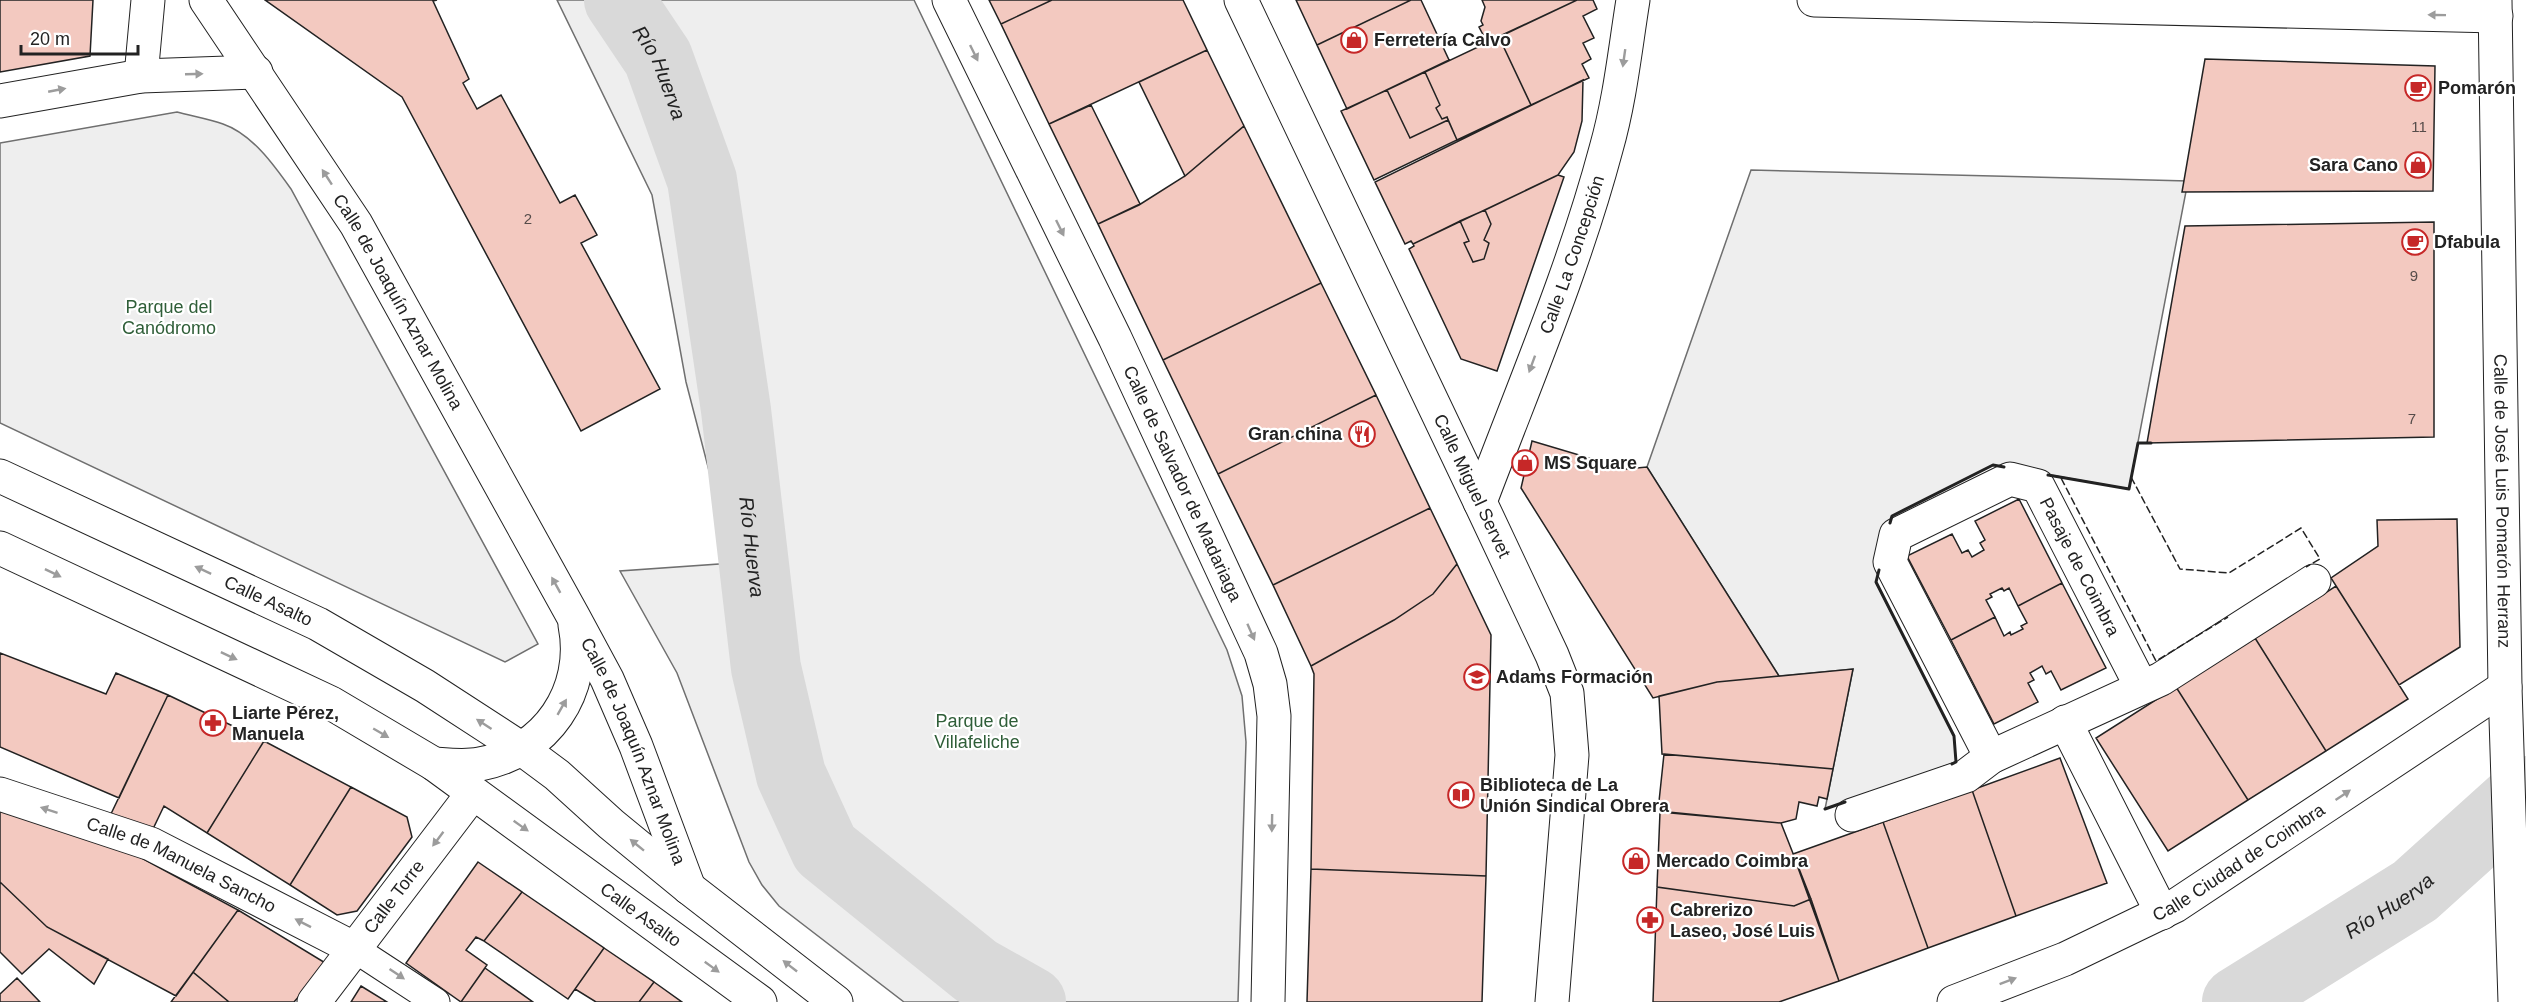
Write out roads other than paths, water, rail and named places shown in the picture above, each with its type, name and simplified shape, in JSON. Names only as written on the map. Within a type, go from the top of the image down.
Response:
[{"type":"street","points":[[141,76],[148,0]]},
{"type":"street","name":"Calle de Joaquín Aznar Molina","points":[[206,0],[356,224],[573,616],[607,679],[636,746],[689,888]]},
{"type":"street","name":"Calle de Salvador de Madariaga","points":[[949,0],[1115,338],[1261,653],[1270,684],[1274,716],[1268,1002]]},
{"type":"street","name":"Calle Miguel Servet","points":[[1240,0],[1480,502],[1552,655],[1567,693],[1572,755],[1552,1002]]},
{"type":"street","name":"Calle La Concepción","points":[[1480,502],[1553,308],[1606,149],[1618,99],[1633,0]]},
{"type":"street","points":[[1814,0],[2496,8]]},
{"type":"street","name":"Calle de José Luis Pomarón Herranz","points":[[2496,8],[2505,698],[2515,1002]]},
{"type":"street","points":[[0,101],[141,76],[256,72]]},
{"type":"street","name":"Calle Asalto","points":[[0,476],[318,624],[386,662],[522,749],[689,888],[836,1002]]},
{"type":"street","name":"Pasaje de Coimbra","points":[[1991,757],[1890,562],[1896,535],[2010,479],[2038,486],[2141,686]]},
{"type":"street","name":"Calle Asalto","points":[[0,548],[331,703],[434,764],[524,827],[760,1002]]},
{"type":"street","points":[[1852,816],[1966,776],[1991,757],[2141,686],[2161,679],[2314,581]]},
{"type":"street","name":"Calle de Joaquín Aznar Molina","points":[[522,749],[549,727],[572,687],[579,655],[573,616]]},
{"type":"street","name":"Calle Ciudad de Coimbra","points":[[1954,1002],[2065,959],[2162,913],[2505,698]]},
{"type":"street","points":[[2065,722],[2162,913]]},
{"type":"street","name":"Calle Asalto","points":[[434,764],[477,765],[496,761],[522,749]]},
{"type":"street","name":"Calle Torre","points":[[314,1002],[473,793]]},
{"type":"street","name":"Calle de Manuela Sancho","points":[[0,794],[151,844],[355,950]]},
{"type":"street","points":[[355,950],[393,971],[436,1002]]},
{"type":"waterway","name":"Río Huerva","points":[[619,0],[658,58],[702,180],[736,410],[766,668],[791,775],[825,849],[976,971],[1031,1002]]},
{"type":"waterway","name":"Río Huerva","points":[[2237,1002],[2415,891],[2526,791]]},
{"type":"place","name":"Ferretería Calvo","points":[[1354,40]]},
{"type":"place","name":"Pomarón","points":[[2418,88]]},
{"type":"place","name":"Sara Cano","points":[[2418,165]]},
{"type":"place","name":"Dfabula","points":[[2415,242]]},
{"type":"place","name":"Gran china","points":[[1362,434]]},
{"type":"place","name":"MS Square","points":[[1525,463]]},
{"type":"place","name":"Adams Formación","points":[[1477,677]]},
{"type":"place","name":"Liarte Pérez, Manuela","points":[[213,723]]},
{"type":"place","name":"Biblioteca de La Unión Sindical Obrera","points":[[1461,795]]},
{"type":"place","name":"Mercado Coimbra","points":[[1636,861]]},
{"type":"place","name":"Cabrerizo Laseo, José Luis","points":[[1650,920]]},
{"type":"park label","name":"Parque del Canódromo","points":[[169,317]]},
{"type":"park label","name":"Parque de Villafeliche","points":[[977,731]]}]
